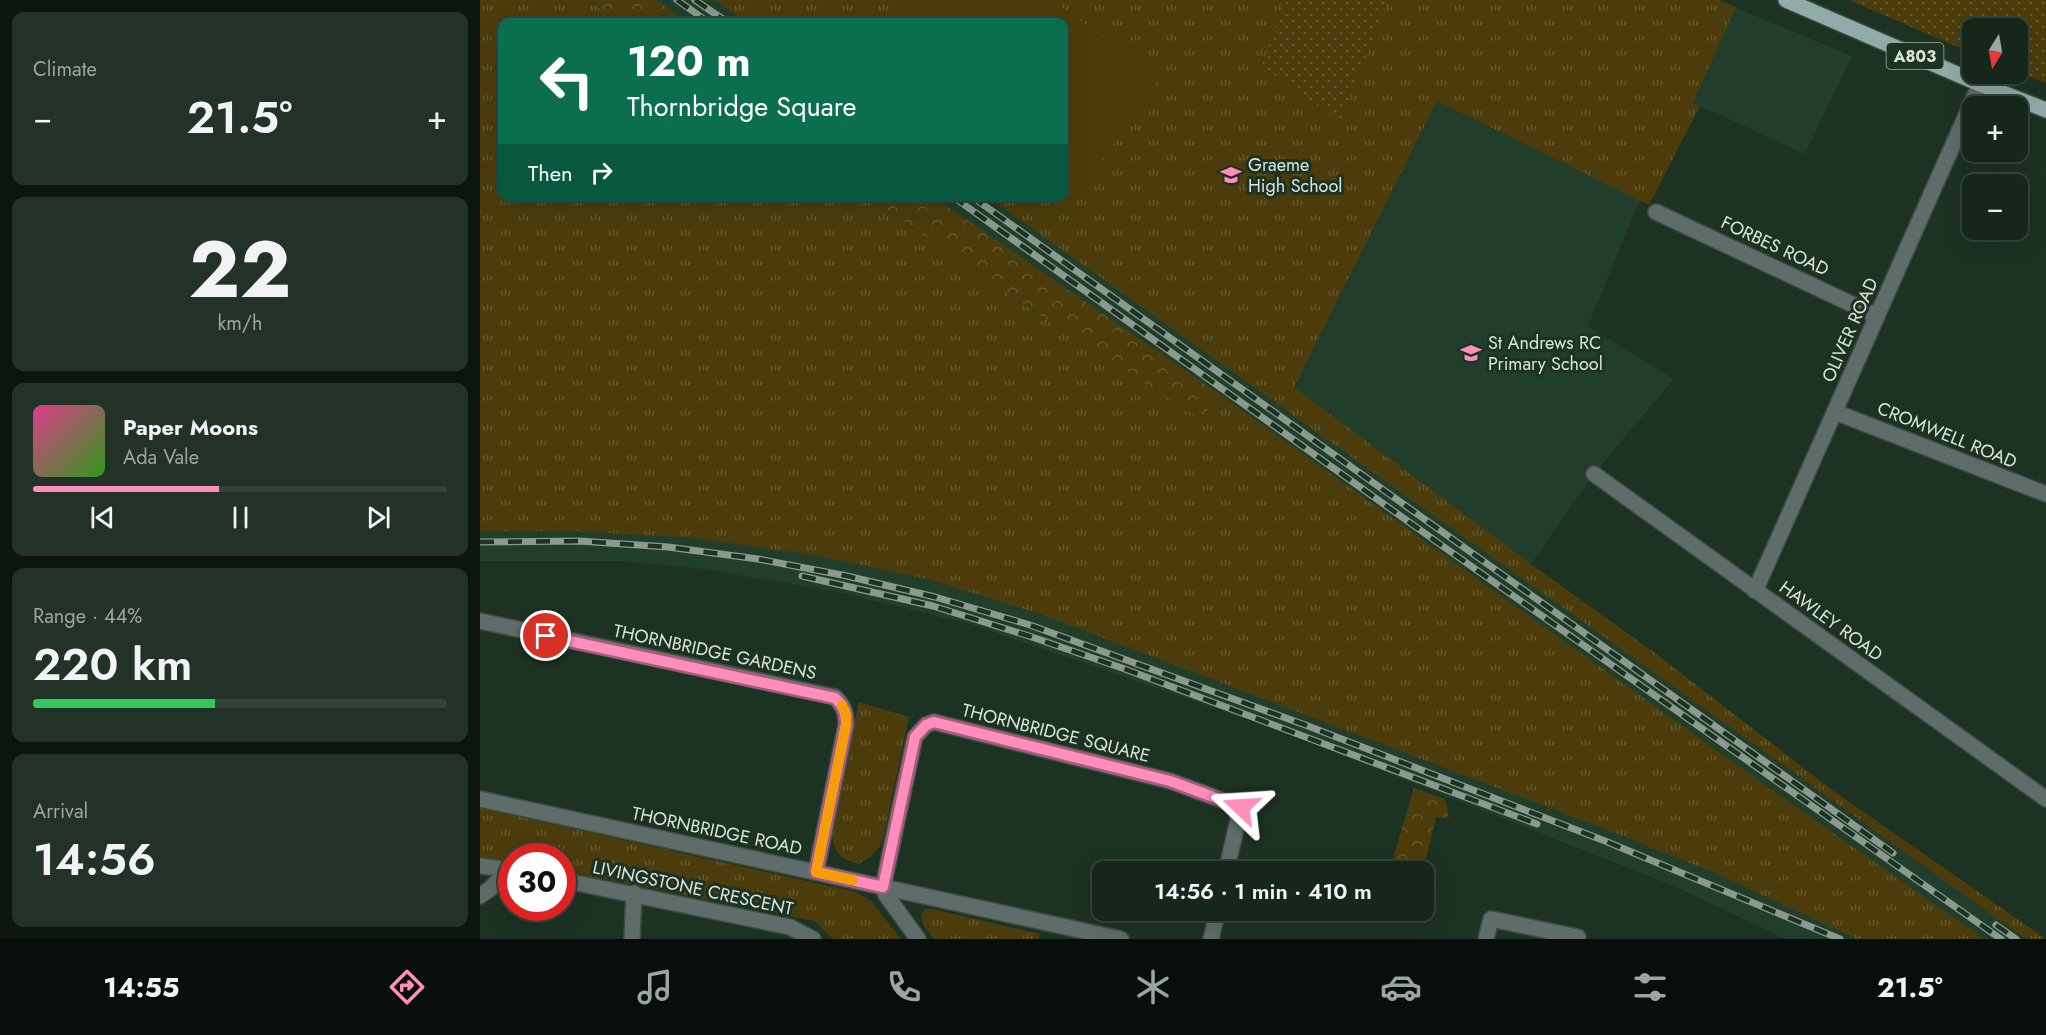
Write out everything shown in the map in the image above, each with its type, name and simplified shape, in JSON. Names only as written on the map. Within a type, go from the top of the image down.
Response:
[{"type":"main road","name":"A803","points":[[1785,0],[1962,76]]},
{"type":"main road","name":"A803","points":[[1980,84],[2046,110]]},
{"type":"street","name":"OLIVER ROAD","points":[[1755,591],[1980,84]]},
{"type":"street","name":"FORBES ROAD","points":[[1656,212],[1877,316]]},
{"type":"street","name":"CROMWELL ROAD","points":[[1835,412],[2046,494]]},
{"type":"street","name":"HAWLEY ROAD","points":[[1594,474],[2046,799]]},
{"type":"street","name":"THORNBRIDGE GARDENS","points":[[480,621],[835,698],[842,704],[846,714],[846,725],[816,872]]},
{"type":"street","name":"THORNBRIDGE SQUARE","points":[[883,887],[915,737],[926,725],[934,722],[1170,781],[1241,807],[1229,861]]},
{"type":"street","name":"THORNBRIDGE ROAD","points":[[480,799],[1121,939]]},
{"type":"street","points":[[480,866],[498,868]]},
{"type":"street","points":[[480,896],[498,881]]},
{"type":"street","name":"LIVINGSTONE CRESCENT","points":[[576,883],[790,927],[813,939]]},
{"type":"street","points":[[883,887],[886,895],[918,939]]},
{"type":"street","points":[[632,939],[634,894]]},
{"type":"street","points":[[1486,939],[1491,919],[1578,937],[1577,939]]},
{"type":"street","points":[[1211,939],[1215,921]]},
{"type":"shaded area","points":[[587,0],[1718,0],[1852,56],[1805,154],[1693,103],[1475,21],[1376,223],[1437,101],[1640,200],[1588,326],[1674,379],[1594,474],[1531,564],[1655,653],[1832,790],[2046,939],[1785,939],[1674,886],[1278,730],[970,624],[842,593],[704,569],[619,561],[480,561],[480,531],[572,531],[694,538],[818,556],[931,580],[1043,615],[1642,718],[875,201],[1068,201],[1068,18],[614,18]]},
{"type":"green space","points":[[480,0],[587,0],[614,18],[498,18],[498,201],[875,201],[1036,313],[1202,419],[1218,393],[1984,939],[1857,939],[1715,873],[1587,822],[1043,615],[931,580],[818,556],[694,538],[572,531],[480,531]]},
{"type":"green space","points":[[587,0],[656,0],[682,18],[614,18]]},
{"type":"green space","name":"Graeme High School","points":[[715,0],[1720,0],[1736,7],[1693,103],[1700,106],[1649,205],[1437,101],[1294,387],[1531,564],[1655,653],[1832,790],[2046,939],[2027,939],[1984,909],[994,201],[1068,201],[1068,18],[740,18]]},
{"type":"green space","points":[[905,0],[1051,0],[1161,78],[1069,206],[1061,201],[1068,201],[1068,18],[892,18]]},
{"type":"green space","points":[[1284,0],[1388,0],[1340,121],[1262,66]]},
{"type":"green space","points":[[1849,0],[2046,0],[2046,83],[2028,76],[2028,18],[1962,18],[1962,49]]},
{"type":"green space","points":[[875,201],[940,201],[1218,393],[1202,420],[1036,313]]},
{"type":"green space","points":[[859,702],[909,717],[882,843],[873,855],[859,864],[839,854],[831,832]]},
{"type":"green space","points":[[1414,788],[1445,799],[1449,818],[1436,817],[1425,861],[1400,861],[1393,858]]},
{"type":"green space","points":[[480,808],[856,892],[871,901],[901,939],[833,939],[814,921],[576,874],[576,843],[498,843],[498,860],[480,857]]},
{"type":"green space","points":[[925,909],[1040,934],[1038,939],[934,939],[924,926],[921,916]]},
{"type":"railway","points":[[677,0],[702,18]]},
{"type":"railway","points":[[695,0],[721,18]]},
{"type":"railway","points":[[959,201],[1444,547],[2001,939]]},
{"type":"railway","points":[[978,201],[1893,853]]},
{"type":"railway","points":[[480,542],[579,541],[668,547],[758,559],[847,576],[935,597],[1030,625],[1308,726],[1605,841],[1840,939]]},
{"type":"railway","points":[[802,576],[933,606],[1029,636],[1122,668],[1537,824]]},
{"type":"railway","points":[[1996,925],[2016,939]]},
{"type":"slow traffic","points":[[842,705],[846,714],[846,725],[816,872],[853,880]]},
{"type":"place","name":"Graeme High School","points":[[1231,175]]},
{"type":"place","name":"St Andrews RC Primary School","points":[[1471,353]]},
{"type":"route","points":[[546,636],[835,698],[842,704],[846,714],[846,725],[816,872],[883,887],[915,737],[926,725],[934,722],[1170,781],[1241,807]]}]
